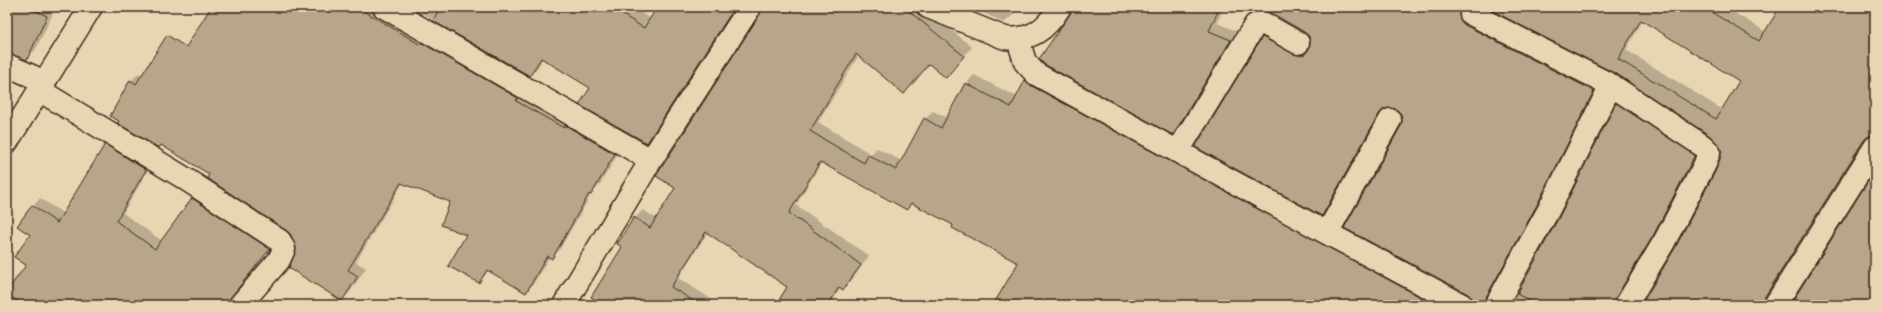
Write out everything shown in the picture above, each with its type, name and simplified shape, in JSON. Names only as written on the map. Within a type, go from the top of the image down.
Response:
[{"type":"street","points":[[7,142],[91,7]]},
{"type":"street","points":[[384,7],[651,160]]},
{"type":"street","points":[[564,305],[651,160],[750,7]]},
{"type":"street","points":[[928,7],[1005,38],[1018,39],[1028,37],[1042,30],[1060,7]]},
{"type":"street","points":[[1471,14],[1611,84],[1703,146],[1709,152],[1705,164],[1664,242],[1626,305]]},
{"type":"street","points":[[1178,151],[1255,25],[1261,22],[1298,43]]},
{"type":"street","points":[[1018,39],[1025,62],[1036,74],[1456,304]]},
{"type":"street","points":[[7,65],[42,86],[280,241],[284,249],[279,260],[240,305]]},
{"type":"street","points":[[1496,305],[1548,211],[1611,84]]},
{"type":"street","points":[[1327,233],[1390,120]]},
{"type":"street","points":[[1775,305],[1875,148]]},
{"type":"building","points":[[7,7],[27,7],[47,16],[27,60],[7,53]]},
{"type":"building","points":[[211,7],[357,7],[421,45],[422,43],[518,98],[516,101],[564,128],[565,125],[615,154],[591,195],[589,194],[552,259],[547,256],[526,293],[487,270],[479,283],[448,266],[466,235],[441,225],[450,202],[401,183],[348,270],[358,276],[342,301],[289,268],[296,248],[291,235],[287,231],[207,178],[209,174],[161,145],[159,148],[117,123],[119,121],[110,116],[130,80],[136,84],[167,35],[186,47]]},
{"type":"building","points":[[440,7],[610,7],[644,28],[657,7],[735,7],[647,143],[579,105],[590,88],[541,58],[530,76],[433,21]]},
{"type":"building","points":[[762,7],[904,7],[964,56],[946,78],[929,64],[904,94],[856,54],[810,131],[864,163],[868,155],[896,170],[924,118],[941,128],[965,83],[1011,107],[1025,80],[1030,85],[1435,305],[993,305],[1018,263],[952,228],[953,225],[911,203],[907,210],[820,162],[789,213],[861,265],[843,290],[839,287],[828,305],[776,305],[787,287],[706,232],[671,287],[700,305],[604,305],[591,297],[622,247],[617,244],[634,217],[650,228],[675,188],[656,176],[760,14]]},
{"type":"building","points":[[1072,7],[1220,7],[1209,31],[1231,40],[1173,135],[1044,64],[1039,59],[1070,14]]},
{"type":"building","points":[[1273,7],[1461,7],[1459,15],[1461,21],[1465,25],[1594,91],[1537,205],[1485,299],[1484,305],[1474,305],[1473,299],[1468,294],[1344,228],[1401,126],[1401,114],[1396,109],[1384,109],[1379,114],[1322,216],[1195,147],[1262,37],[1298,55],[1305,54],[1309,49],[1309,36],[1270,12]]},
{"type":"building","points":[[1485,7],[1703,7],[1759,41],[1780,7],[1875,7],[1875,135],[1869,136],[1864,140],[1764,298],[1763,305],[1641,305],[1675,248],[1716,170],[1721,156],[1721,149],[1710,136],[1618,75]],"holes":[[[1641,20],[1739,81],[1716,119],[1618,59]]]},
{"type":"building","points":[[1616,103],[1695,155],[1653,236],[1615,299],[1614,305],[1537,305],[1517,294],[1559,217]]},
{"type":"building","points":[[105,144],[146,170],[116,221],[155,249],[192,198],[270,249],[231,297],[228,305],[23,305],[7,294],[7,291],[26,265],[14,257],[30,235],[17,226],[32,205],[57,223]]},
{"type":"building","points":[[1870,178],[1875,181],[1875,305],[1790,305]]}]
